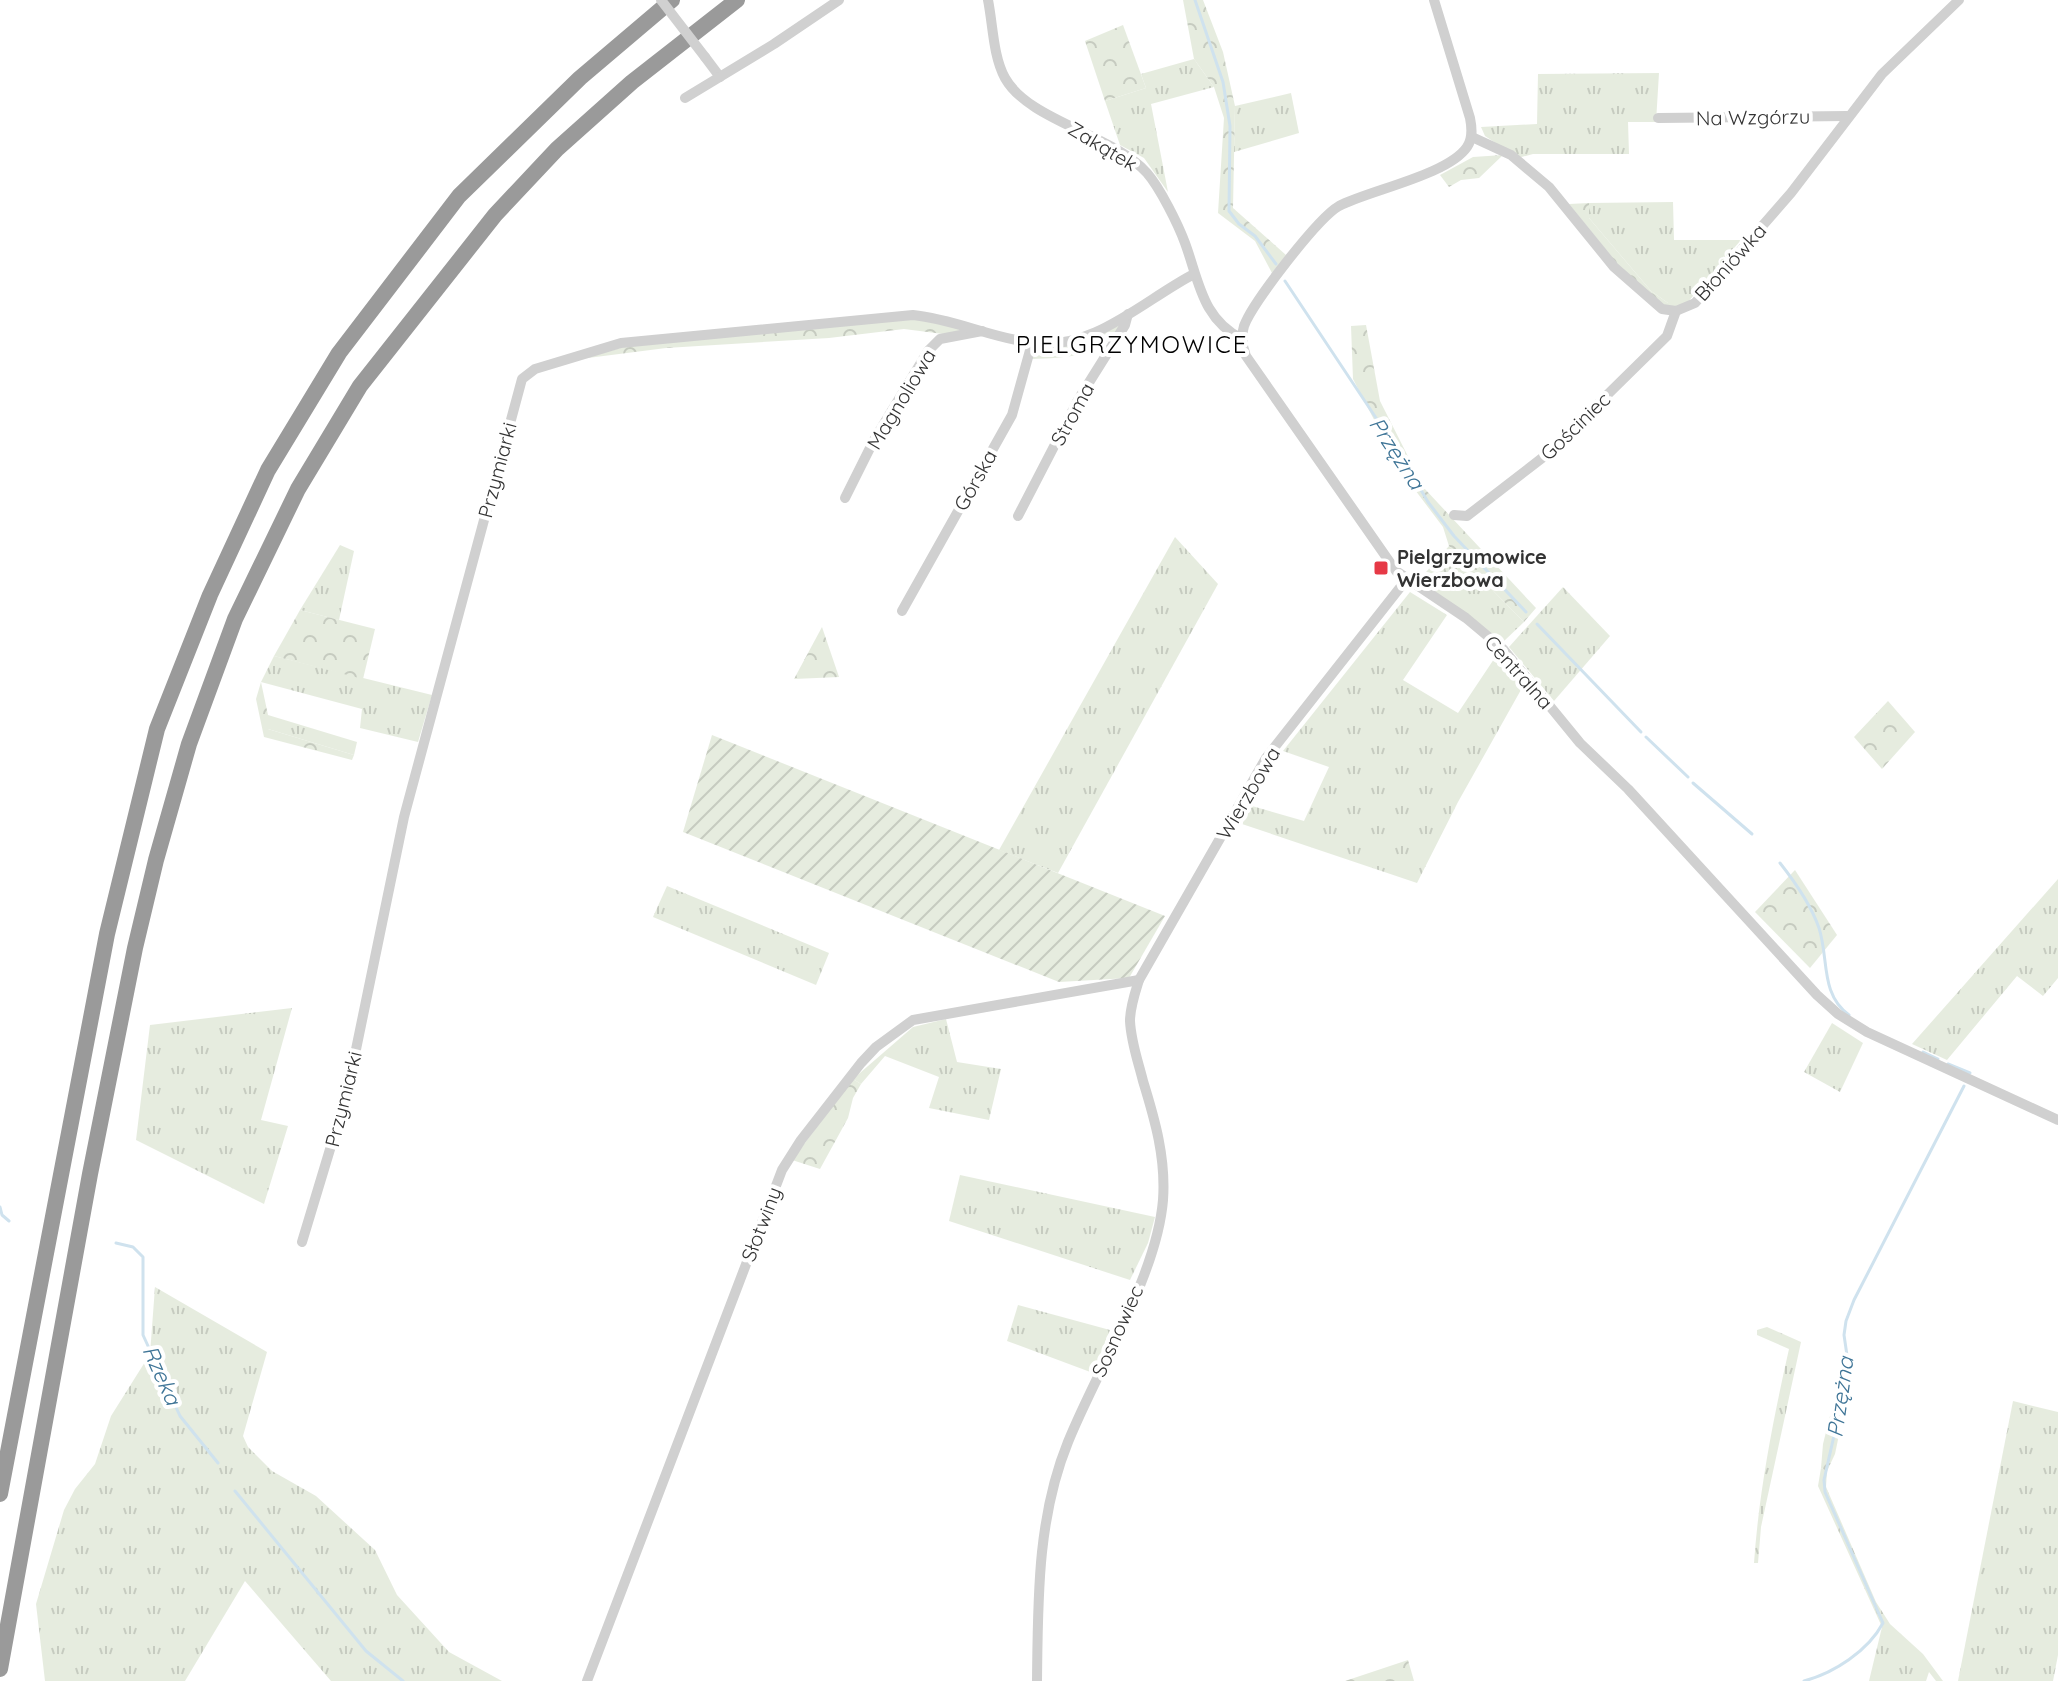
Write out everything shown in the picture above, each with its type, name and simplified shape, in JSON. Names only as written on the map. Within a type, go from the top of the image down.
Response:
[{"type":"highway","points":[[0,1494],[107,934],[157,729],[210,595],[268,470],[339,353],[459,196],[580,78],[672,0]]},
{"type":"highway","points":[[0,1669],[90,1174],[135,948],[189,744],[235,619],[298,489],[360,386],[495,215],[557,149],[632,82],[737,0]]},
{"type":"highway","points":[[3,1681],[6,1637]]},
{"type":"street","points":[[661,0],[720,77]]},
{"type":"street","points":[[685,98],[839,0]]},
{"type":"street","name":"Zakątek","points":[[988,0],[997,55],[1010,84],[1033,104],[1116,149],[1148,174],[1185,241],[1194,274],[1216,321],[1242,339]]},
{"type":"street","points":[[1242,339],[1245,323],[1303,241],[1324,217],[1339,206],[1436,169],[1461,154],[1472,137],[1470,118],[1434,0]]},
{"type":"street","name":"Błoniówka","points":[[1472,137],[1511,155],[1538,177],[1614,267],[1662,309],[1687,309],[1791,193],[1847,116],[1905,50],[1959,0]]},
{"type":"street","name":"Na Wzgórzu","points":[[1658,118],[1847,116]]},
{"type":"street","name":"Przymiarki","points":[[302,1242],[347,1093],[405,812],[522,379],[535,369],[621,343],[913,315],[1032,343],[1076,340],[1128,314],[1194,274]]},
{"type":"street","name":"Gościniec","points":[[1454,515],[1467,516],[1546,455],[1667,336],[1676,311]]},
{"type":"street","name":"Stroma","points":[[1018,516],[1078,400],[1125,325],[1128,314]]},
{"type":"street","name":"Magnoliowa","points":[[845,498],[874,440],[928,351],[940,339],[982,331]]},
{"type":"street","name":"Centralna","points":[[1242,339],[1246,356],[1388,562],[1406,580],[1466,618],[1503,649],[1580,743],[1628,789],[1817,995],[1838,1014],[1867,1032],[2058,1120]]},
{"type":"street","name":"Górska","points":[[902,611],[1012,415],[1032,343]]},
{"type":"street","name":"Wierzbowa","points":[[1139,980],[1266,758],[1406,580]]},
{"type":"street","name":"Słotwiny","points":[[587,1681],[782,1170],[846,1082],[876,1047],[913,1020],[1139,980]]},
{"type":"street","name":"Sosnowiec","points":[[1037,1681],[1040,1571],[1050,1493],[1067,1443],[1134,1296],[1161,1218],[1164,1166],[1131,1028],[1131,1011],[1139,980]]},
{"type":"green space","points":[[1183,0],[1203,0],[1223,52],[1235,106],[1233,208],[1286,255],[1272,273],[1255,241],[1218,213],[1224,118],[1214,87],[1194,59]]},
{"type":"green space","points":[[1123,25],[1146,88],[1105,101],[1085,41]]},
{"type":"green space","points":[[1194,59],[1214,87],[1151,104],[1168,192],[1144,158],[1120,145],[1105,101],[1146,88],[1141,74]]},
{"type":"green space","points":[[1659,73],[1656,122],[1628,122],[1629,154],[1533,154],[1518,158],[1485,136],[1481,127],[1537,124],[1538,74]]},
{"type":"green space","points":[[1291,93],[1299,133],[1234,152],[1235,106]]},
{"type":"green space","points":[[1503,155],[1479,178],[1461,180],[1449,187],[1440,175],[1473,157]]},
{"type":"green space","points":[[1673,202],[1674,240],[1741,240],[1687,303],[1668,303],[1651,291],[1589,218],[1589,203]]},
{"type":"green space","points":[[1589,203],[1589,218],[1651,291],[1668,303],[1687,303],[1679,308],[1666,307],[1622,270],[1569,204]]},
{"type":"green space","points":[[912,319],[974,331],[943,334],[904,329],[829,338],[666,348],[580,359],[628,346]]},
{"type":"green space","points":[[1121,323],[1106,343],[1095,349],[1070,356],[1032,359],[1036,346],[1069,345]]},
{"type":"green space","points":[[1366,325],[1380,401],[1424,488],[1536,608],[1524,622],[1449,546],[1443,527],[1400,470],[1353,379],[1351,326]]},
{"type":"green space","points":[[1175,537],[1218,584],[1058,873],[999,850]]},
{"type":"green space","points":[[340,545],[354,551],[339,620],[300,610]]},
{"type":"green space","points":[[1449,546],[1524,622],[1503,642],[1419,580]]},
{"type":"green space","points":[[1563,587],[1610,636],[1554,701],[1509,647]]},
{"type":"green space","points":[[1410,592],[1447,615],[1403,680],[1458,713],[1496,656],[1522,688],[1417,883],[1242,824],[1252,806],[1304,821],[1329,767],[1283,751]]},
{"type":"green space","points":[[300,610],[375,629],[363,679],[274,656]]},
{"type":"green space","points":[[822,627],[839,677],[794,679]]},
{"type":"green space","points":[[274,656],[432,695],[418,742],[360,728],[362,709],[261,682]]},
{"type":"green space","points":[[261,682],[268,729],[354,755],[352,760],[264,737],[256,699]]},
{"type":"green space","points":[[1888,701],[1915,732],[1882,769],[1854,737]]},
{"type":"green space","points":[[268,715],[357,742],[354,755],[268,729]]},
{"type":"green space","points":[[712,735],[1165,916],[1129,978],[1059,982],[683,832]]},
{"type":"green space","points":[[1795,870],[1837,935],[1810,968],[1755,912]]},
{"type":"green space","points":[[2058,879],[2058,978],[2043,996],[2017,976],[1947,1060],[1912,1044]]},
{"type":"green space","points":[[667,886],[829,953],[816,985],[653,917]]},
{"type":"green space","points":[[292,1008],[261,1120],[288,1126],[264,1204],[136,1140],[150,1025]]},
{"type":"green space","points":[[946,1019],[957,1062],[1001,1069],[989,1120],[929,1108],[939,1077],[885,1056],[861,1084],[853,1079],[913,1027]]},
{"type":"green space","points":[[1832,1023],[1863,1043],[1840,1092],[1804,1072]]},
{"type":"green space","points":[[853,1079],[861,1084],[853,1098],[848,1118],[820,1169],[792,1160]]},
{"type":"green space","points":[[960,1175],[1155,1217],[1148,1243],[1130,1280],[949,1221]]},
{"type":"green space","points":[[155,1287],[267,1352],[243,1436],[248,1447],[272,1471],[316,1496],[375,1550],[397,1595],[449,1652],[502,1681],[331,1681],[245,1581],[185,1681],[45,1681],[36,1604],[64,1510],[75,1489],[95,1464],[111,1416],[150,1354]]},
{"type":"green space","points":[[1018,1305],[1110,1330],[1093,1373],[1007,1341]]},
{"type":"green space","points":[[1767,1327],[1801,1342],[1761,1527],[1758,1563],[1754,1563],[1767,1456],[1789,1349],[1757,1335],[1757,1330]]},
{"type":"green space","points":[[1844,1360],[1854,1363],[1835,1454],[1827,1471],[1821,1468],[1823,1444]]},
{"type":"green space","points":[[2013,1401],[2058,1412],[2058,1655],[2053,1681],[1958,1681]]},
{"type":"green space","points":[[1821,1468],[1827,1471],[1826,1487],[1876,1602],[1890,1624],[1923,1654],[1943,1681],[1936,1681],[1929,1672],[1926,1681],[1869,1681],[1882,1627],[1818,1486]]},
{"type":"green space","points":[[1408,1660],[1414,1681],[1345,1681]]},
{"type":"waterway","name":"Przężna","points":[[1195,0],[1223,82],[1230,126],[1229,211],[1239,224],[1255,236],[1276,264]]},
{"type":"waterway","name":"Przężna","points":[[1285,281],[1400,454],[1428,502],[1454,536],[1526,612]]},
{"type":"waterway","name":"Przężna","points":[[1537,624],[1641,732]]},
{"type":"waterway","name":"Przężna","points":[[1646,737],[1688,777]]},
{"type":"waterway","name":"Przężna","points":[[1693,783],[1752,834]]},
{"type":"waterway","name":"Przężna","points":[[1780,863],[1816,919],[1829,986],[1833,997],[1849,1015]]},
{"type":"waterway","name":"Przężna","points":[[1923,1052],[1938,1059]]},
{"type":"waterway","name":"Przężna","points":[[1948,1064],[1970,1073]]},
{"type":"waterway","name":"Przężna","points":[[1804,1681],[1849,1660],[1869,1643],[1883,1623],[1825,1492],[1824,1480],[1849,1369],[1844,1335],[1846,1321],[1964,1086]]},
{"type":"waterway","name":"Rzeka","points":[[0,1207],[2,1215],[9,1221]]},
{"type":"waterway","name":"Rzeka","points":[[116,1243],[133,1247],[143,1257],[143,1335],[180,1416],[218,1463]]},
{"type":"waterway","name":"Rzeka","points":[[235,1491],[366,1651],[403,1681]]},
{"type":"place","name":"Pielgrzymowice Wierzbowa","points":[[1381,568]]},
{"type":"district","name":"PIELGRZYMOWICE","points":[[1132,344]]}]
